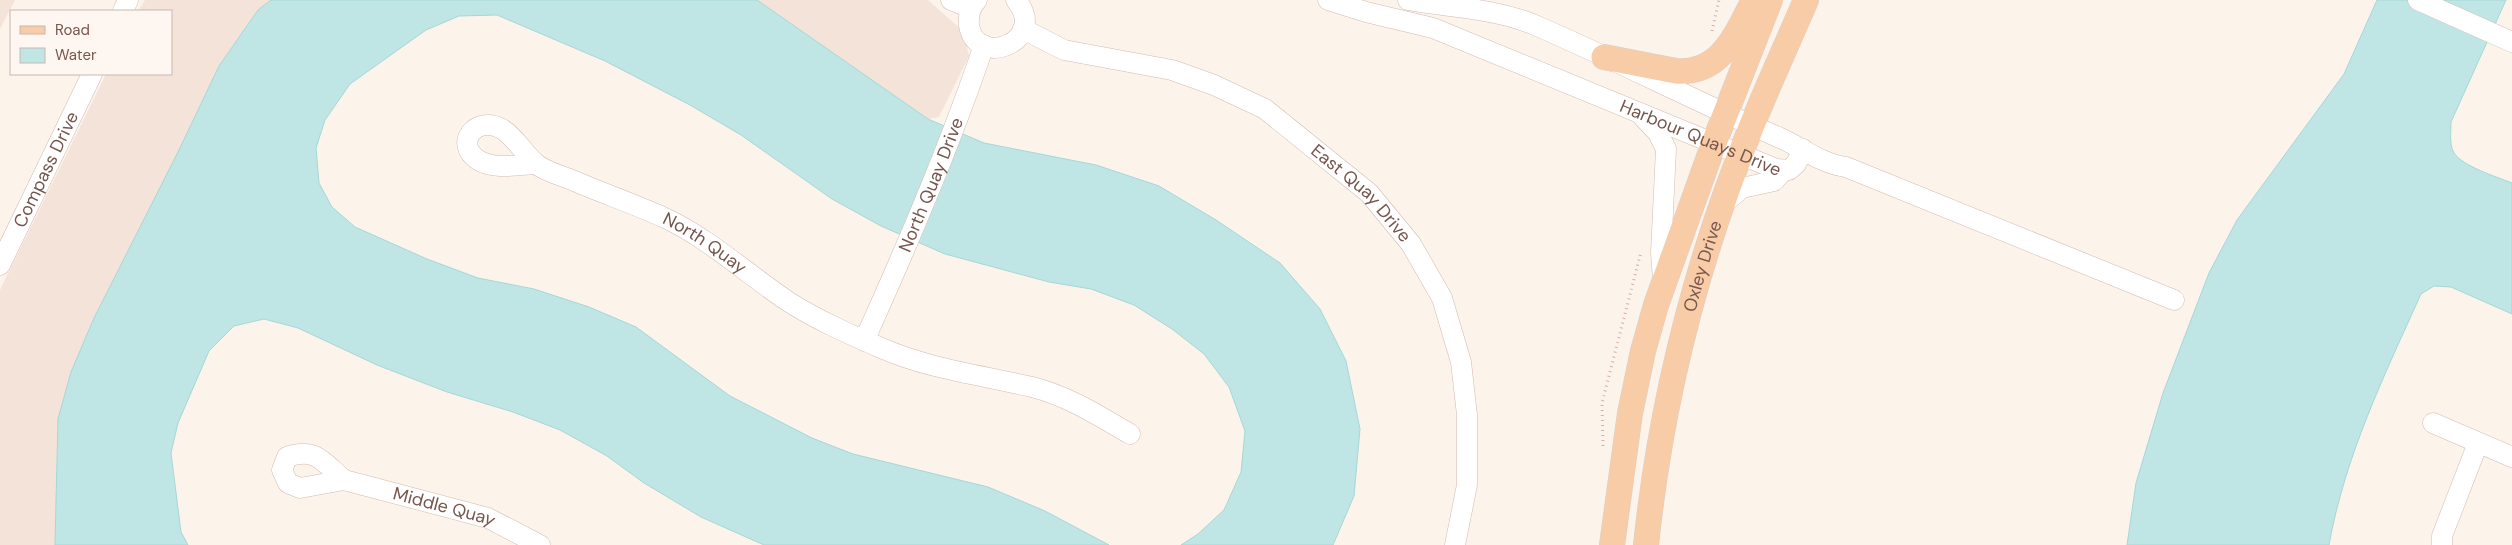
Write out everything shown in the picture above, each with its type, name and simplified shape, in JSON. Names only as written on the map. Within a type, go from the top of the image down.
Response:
[{"type":"main road","points":[[1604,57],[1676,71],[1692,71],[1708,66],[1716,61],[1731,44],[1754,0]]},
{"type":"main road","name":"Oxley Drive","points":[[1612,545],[1630,413],[1643,351],[1664,282],[1714,143],[1770,0]]},
{"type":"main road","name":"Oxley Drive","points":[[1646,545],[1658,453],[1677,358],[1698,282],[1751,126],[1806,0]]},
{"type":"street","points":[[951,0],[974,4],[968,18],[970,29],[975,39],[984,45],[1002,48],[1011,44],[1023,29],[1024,17],[1016,0]]},
{"type":"street","name":"Harbour Quays Drive","points":[[1328,0],[1366,12],[1434,28],[1770,167],[1789,170],[1796,164],[1803,148],[1751,126],[1535,25],[1489,11],[1408,0]]},
{"type":"street","points":[[2418,0],[2511,42]]},
{"type":"street","name":"East Quay Drive","points":[[1023,29],[1064,50],[1172,70],[1231,92],[1265,109],[1369,193],[1411,244],[1442,298],[1461,362],[1467,414],[1467,485],[1455,545]]},
{"type":"street","name":"North Quay Drive","points":[[864,341],[900,260],[962,110],[984,45]]},
{"type":"street","name":"Compass Drive","points":[[0,265],[92,75]]},
{"type":"street","points":[[1640,114],[1658,133],[1666,148],[1661,253],[1664,282]]},
{"type":"street","points":[[1803,148],[1830,165],[1846,168],[2174,300]]},
{"type":"street","name":"North Quay","points":[[536,164],[665,218],[697,235],[792,304],[864,341],[901,357],[963,374],[1034,387],[1070,399],[1130,434]]},
{"type":"street","points":[[1724,203],[1742,188],[1774,180],[1784,170]]},
{"type":"street","points":[[2433,423],[2512,457]]},
{"type":"street","points":[[2442,545],[2442,536],[2478,443]]},
{"type":"street","name":"Middle Quay","points":[[344,480],[488,518],[540,545]]},
{"type":"shaded area","points":[[0,0],[15,0],[0,29]]},
{"type":"shaded area","points":[[145,0],[271,0],[258,10],[219,66],[58,419],[55,545],[0,545],[0,290],[106,75],[172,75],[172,10],[139,10]]},
{"type":"shaded area","points":[[757,0],[928,0],[963,31],[969,56],[939,117],[928,119]]},
{"type":"water","points":[[271,0],[757,0],[928,119],[984,143],[1096,165],[1159,186],[1216,220],[1280,263],[1320,309],[1346,361],[1360,429],[1354,496],[1333,545],[1181,545],[1198,534],[1224,510],[1241,472],[1245,431],[1229,387],[1204,354],[1172,329],[1134,305],[1091,289],[1049,282],[945,254],[881,226],[832,199],[741,135],[690,105],[605,61],[497,15],[459,16],[426,30],[350,84],[325,120],[316,148],[319,183],[332,207],[355,227],[427,259],[478,278],[534,289],[589,307],[636,327],[730,396],[812,438],[853,454],[988,487],[1045,511],[1109,545],[764,545],[701,517],[644,483],[607,456],[560,430],[513,412],[447,392],[377,365],[298,328],[264,319],[234,326],[209,351],[178,423],[171,453],[181,532],[188,545],[55,545],[58,419],[71,372],[94,318],[219,66],[258,10]]},
{"type":"water","points":[[2377,0],[2506,0],[2451,122],[2451,146],[2458,158],[2464,162],[2480,171],[2512,183],[2512,314],[2451,287],[2434,286],[2421,294],[2355,448],[2336,512],[2329,545],[2127,545],[2136,483],[2163,393],[2209,273],[2237,220],[2344,74]]}]
